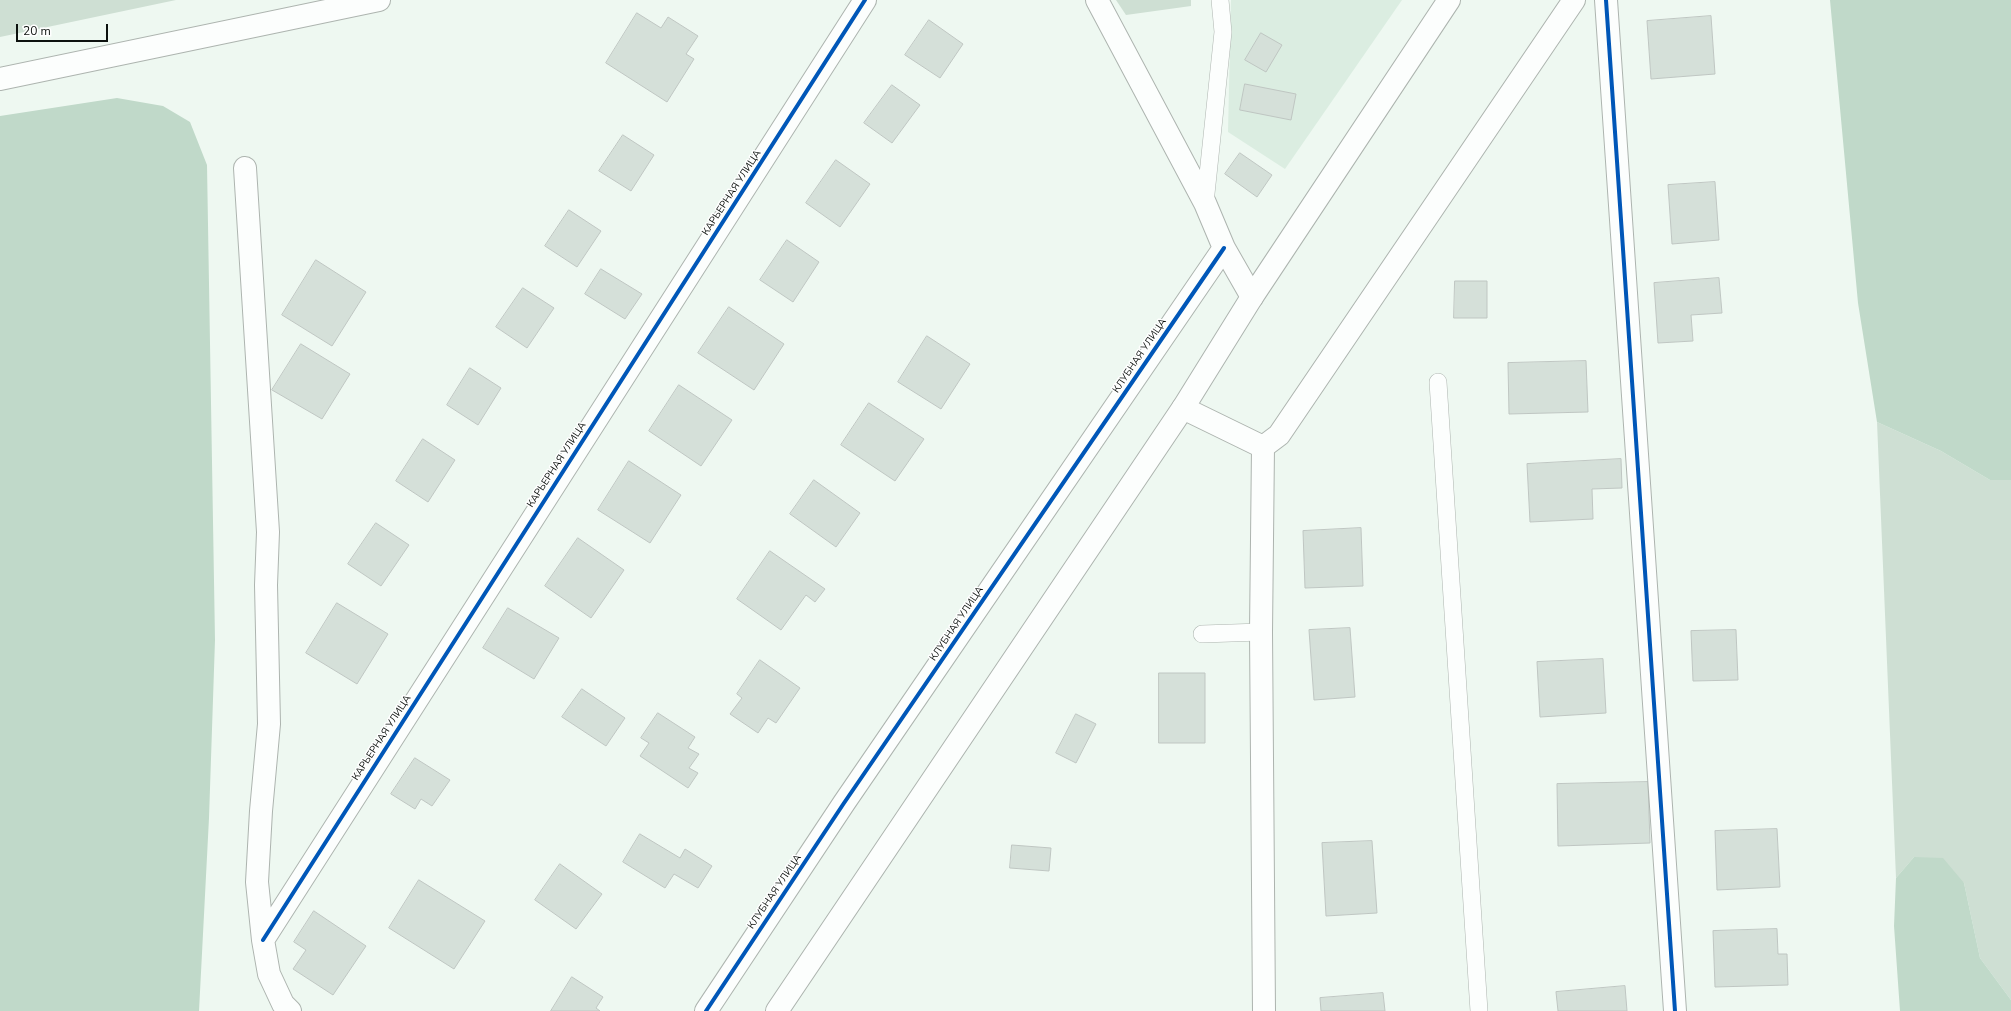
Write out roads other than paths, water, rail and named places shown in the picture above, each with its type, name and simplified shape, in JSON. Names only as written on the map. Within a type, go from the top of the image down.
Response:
[{"type":"street","points":[[0,79],[379,0]]},
{"type":"street","name":"КАРЬЕРНАЯ УЛИЦА","points":[[263,940],[864,0]]},
{"type":"street","points":[[1097,0],[1205,203],[1224,248],[1252,296]]},
{"type":"street","points":[[777,1011],[1183,408],[1252,296],[1449,0]]},
{"type":"street","points":[[1263,447],[1279,435],[1574,0]]},
{"type":"street","points":[[1606,0],[1675,1011]]},
{"type":"street","points":[[245,168],[268,532],[266,585],[268,724],[257,882],[263,940],[269,974],[283,1004],[290,1011]]},
{"type":"street","name":"КЛУБНАЯ УЛИЦА","points":[[706,1011],[844,803],[1224,248]]},
{"type":"street","points":[[1183,408],[1263,447]]},
{"type":"street","points":[[1263,447],[1261,632],[1264,1011]]},
{"type":"lane","points":[[1205,203],[1223,32],[1220,0]]},
{"type":"lane","points":[[1438,382],[1479,1011]]},
{"type":"lane","points":[[1202,634],[1261,632]]}]
